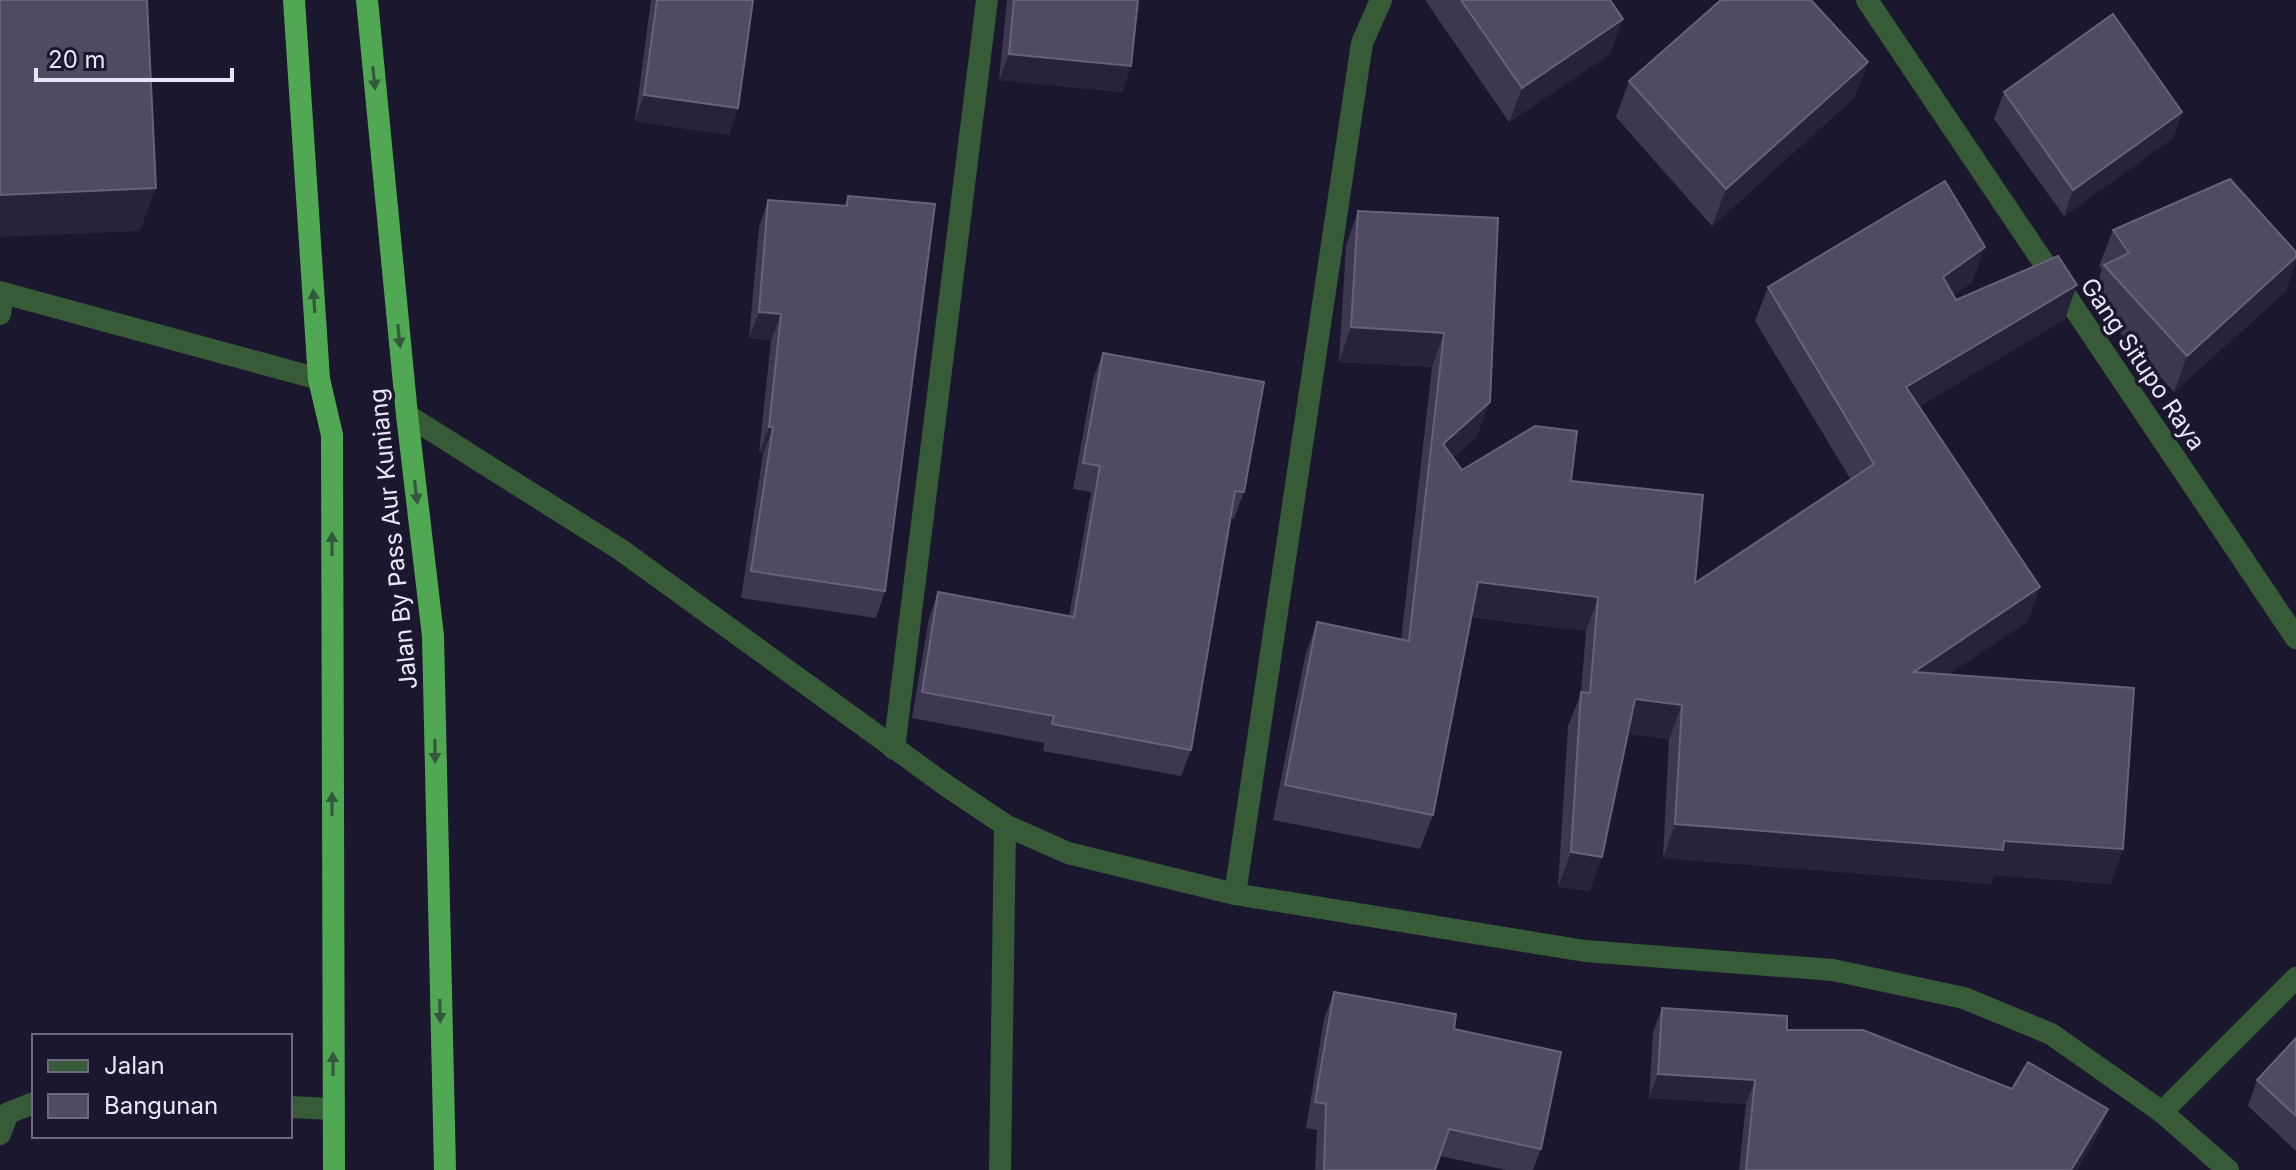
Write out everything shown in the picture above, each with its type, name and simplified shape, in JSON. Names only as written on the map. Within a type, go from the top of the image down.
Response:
[{"type":"highway","name":"Jalan By Pass Aur Kuniang","points":[[294,0],[319,379],[332,435],[334,1170]]},
{"type":"highway","name":"Jalan By Pass Aur Kuniang","points":[[367,0],[407,415],[433,636],[445,1170]]},
{"type":"street","points":[[894,749],[987,0]]},
{"type":"street","points":[[1235,894],[1362,43],[1381,0]]},
{"type":"street","name":"Gang Situpo Raya","points":[[1867,0],[2296,638]]},
{"type":"street","points":[[1,300],[319,379]]},
{"type":"street","points":[[407,415],[621,550],[894,749],[1005,825],[1068,853],[1235,894],[1585,951],[1833,970],[1964,998],[2051,1034],[2162,1112],[2228,1170]]},
{"type":"street","points":[[1000,1170],[1005,825]]},
{"type":"street","points":[[2162,1112],[2296,978]]},
{"type":"street","points":[[0,1134],[8,1113],[32,1104]]},
{"type":"street","points":[[292,1107],[333,1109]]},
{"type":"building","points":[[0,0],[147,0],[156,188],[0,195]]},
{"type":"building","points":[[657,0],[753,0],[738,108],[644,95]]},
{"type":"building","points":[[1014,0],[1138,0],[1131,66],[1009,54]]},
{"type":"building","points":[[1461,0],[1610,0],[1623,19],[1522,88]]},
{"type":"building","points":[[1721,0],[1811,0],[1868,62],[1726,189],[1629,81]]},
{"type":"building","points":[[2113,14],[2182,112],[2073,190],[2004,92]]},
{"type":"building","points":[[2230,179],[2296,252],[2296,257],[2187,356],[2104,265],[2129,253],[2113,230]]},
{"type":"building","points":[[1945,181],[1985,247],[1943,277],[1956,300],[2058,256],[2077,285],[1906,387],[2040,587],[1914,672],[2134,688],[2123,849],[2004,841],[2003,850],[1675,824],[1682,705],[1635,699],[1602,857],[1571,852],[1581,692],[1590,693],[1598,597],[1478,582],[1433,815],[1285,785],[1317,622],[1409,641],[1444,333],[1351,327],[1358,211],[1498,218],[1490,402],[1443,444],[1462,470],[1535,426],[1577,431],[1571,481],[1703,495],[1695,583],[1874,464],[1768,287]]},
{"type":"building","points":[[848,196],[935,204],[885,591],[751,571],[773,427],[769,427],[781,314],[759,312],[768,200],[847,206]]},
{"type":"building","points":[[1103,353],[1264,382],[1244,492],[1235,491],[1191,750],[1052,724],[1054,716],[922,692],[938,592],[1074,617],[1100,466],[1083,463]]},
{"type":"building","points":[[1334,992],[1456,1014],[1454,1029],[1561,1052],[1541,1149],[1449,1129],[1435,1170],[1324,1170],[1326,1104],[1315,1102]]},
{"type":"building","points":[[1662,1008],[1787,1016],[1787,1030],[1863,1030],[2012,1089],[2028,1062],[2108,1109],[2071,1170],[1746,1170],[1755,1080],[1658,1074]]},
{"type":"building","points":[[2296,1038],[2296,1116],[2257,1080]]}]
